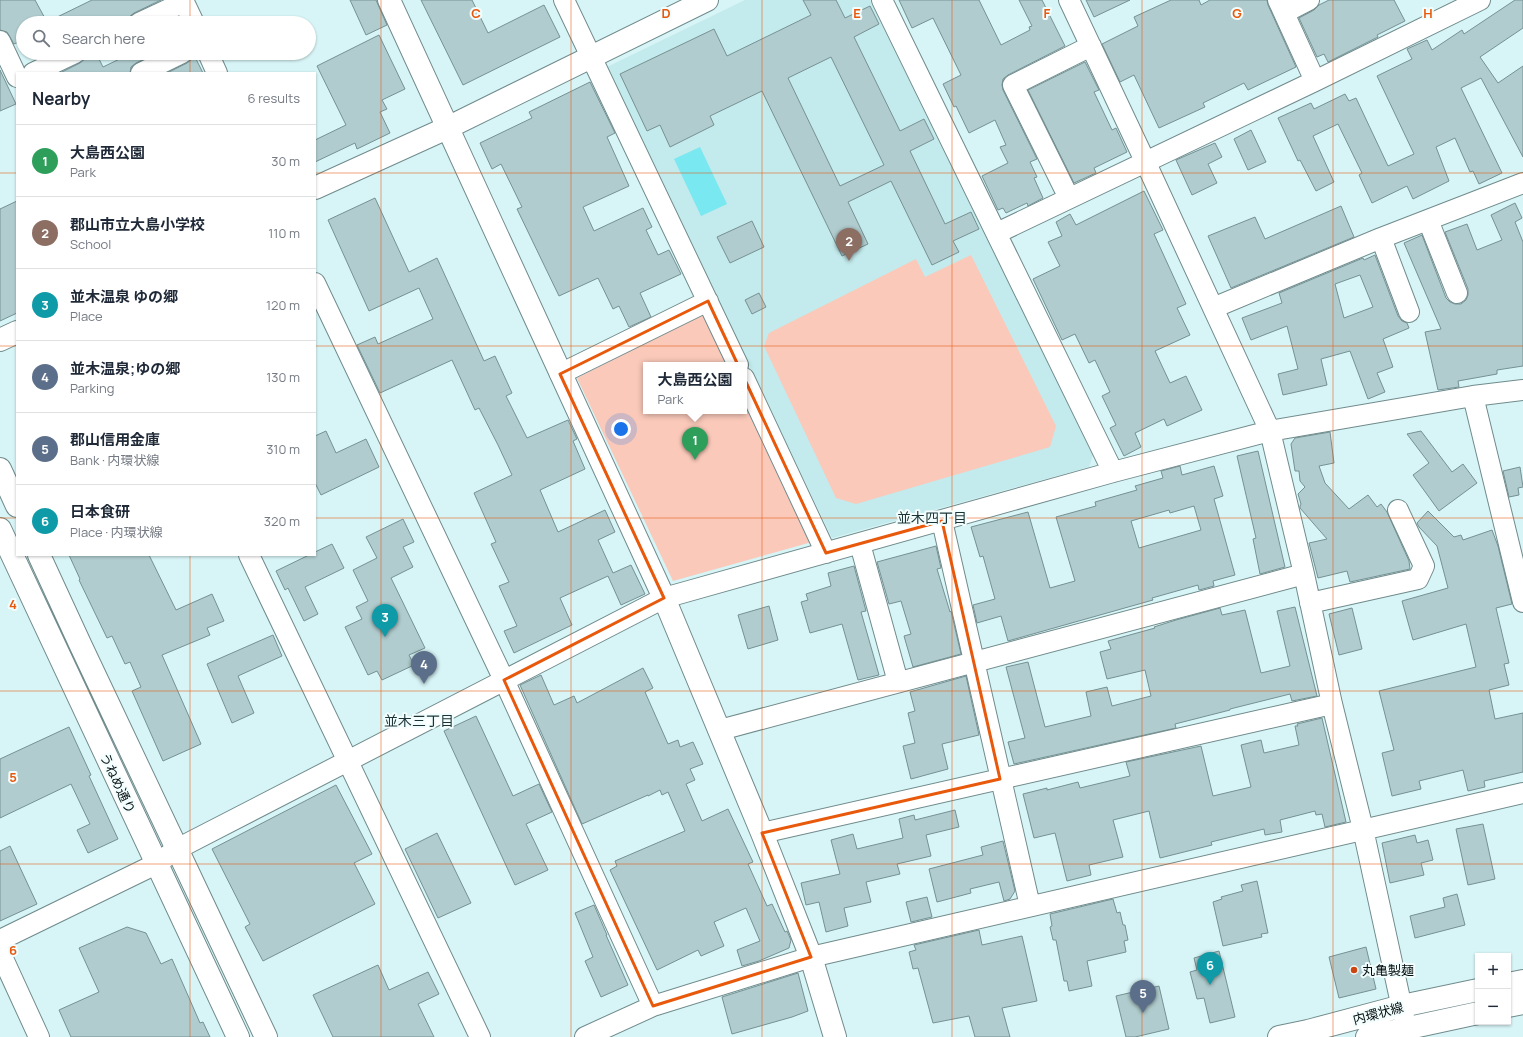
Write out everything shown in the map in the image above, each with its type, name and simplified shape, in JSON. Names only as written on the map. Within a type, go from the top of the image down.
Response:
[{"type":"street","points":[[389,0],[664,598],[720,730],[811,957],[835,1037]]},
{"type":"street","points":[[564,0],[737,362]]},
{"type":"street","points":[[316,188],[447,128],[707,0]]},
{"type":"street","points":[[882,0],[1113,472]]},
{"type":"street","points":[[1069,0],[1270,431],[1304,574],[1407,1033]]},
{"type":"street","points":[[1309,0],[1281,6],[1315,81]]},
{"type":"street","points":[[997,233],[1315,81],[1480,0]]},
{"type":"street","points":[[153,16],[184,1],[191,16]]},
{"type":"street","points":[[0,41],[16,75]]},
{"type":"street","points":[[1069,198],[1013,85],[1090,46]]},
{"type":"street","points":[[34,72],[60,60]]},
{"type":"street","points":[[143,72],[168,60]]},
{"type":"street","points":[[211,60],[217,72]]},
{"type":"street","points":[[1213,308],[1381,238],[1523,183]]},
{"type":"street","points":[[1428,220],[1457,293]]},
{"type":"street","points":[[1381,238],[1409,312]]},
{"type":"street","points":[[316,285],[504,680],[653,1006]]},
{"type":"street","points":[[560,374],[708,301]]},
{"type":"street","points":[[0,340],[16,332]]},
{"type":"street","points":[[747,384],[826,553]]},
{"type":"street","points":[[0,940],[156,864],[177,849],[664,598],[1113,472],[1270,431],[1473,396],[1523,390]]},
{"type":"street","points":[[1473,396],[1518,552],[1523,602]]},
{"type":"street","points":[[0,469],[16,504]]},
{"type":"street","points":[[1310,603],[1418,579],[1424,566],[1398,510]]},
{"type":"street","points":[[942,520],[1030,906]]},
{"type":"street","name":"うねめ通り","points":[[0,529],[238,1037]]},
{"type":"street","points":[[860,544],[898,682]]},
{"type":"street","name":"うねめ通り","points":[[39,556],[266,1037]]},
{"type":"street","points":[[249,556],[480,1037]]},
{"type":"street","points":[[720,730],[1304,574]]},
{"type":"street","points":[[762,833],[1332,704]]},
{"type":"street","points":[[585,1037],[653,1006],[811,957],[1523,793]]},
{"type":"street","points":[[0,952],[40,1037]]},
{"type":"street","points":[[1511,983],[1523,981]]},
{"type":"street","name":"内環状線","points":[[1279,1037],[1308,1031],[1402,1006],[1475,991]]},
{"type":"street","points":[[1511,1005],[1523,1002]]},
{"type":"street","name":"内環状線","points":[[1368,1037],[1407,1033],[1475,1014]]},
{"type":"highlighted area","points":[[708,301],[826,553],[942,521],[1000,779],[762,833],[811,957],[653,1006],[504,680],[664,598],[560,374]]},
{"type":"shaded area","points":[[745,0],[870,0],[1093,455],[1089,467],[832,538],[607,67]]},
{"type":"shaded area","points":[[971,255],[1056,426],[1050,447],[856,504],[836,498],[764,346],[769,333],[916,259],[925,277]]},
{"type":"shaded area","points":[[705,313],[728,362],[643,362],[643,414],[747,414],[747,403],[812,542],[673,581],[577,378]]},
{"type":"water","points":[[700,147],[727,204],[701,216],[674,159]]},
{"type":"building","points":[[0,0],[35,0],[44,16],[16,16],[16,43],[14,44],[7,32],[0,30]]},
{"type":"building","points":[[92,0],[161,0],[130,16],[59,16]]},
{"type":"building","points":[[350,0],[376,0],[387,25],[366,35]]},
{"type":"building","points":[[421,0],[472,0],[488,33],[544,5],[560,37],[463,85]]},
{"type":"building","points":[[803,0],[836,0],[845,18],[870,6],[879,24],[854,37],[900,131],[924,119],[934,139],[910,151],[945,224],[971,212],[979,229],[953,241],[959,252],[932,265],[891,181],[848,202],[868,244],[842,256],[762,91],[710,116],[714,125],[670,147],[660,125],[647,131],[620,74],[714,29],[727,56],[811,15]],"holes":[[[831,57],[884,165],[840,186],[788,78]]]},
{"type":"building","points":[[899,0],[979,0],[1001,45],[1030,30],[1029,27],[1032,26],[1019,0],[1042,0],[1065,46],[1008,75],[1003,79],[1002,85],[1003,90],[1037,159],[1030,162],[1037,177],[1034,178],[1043,198],[1028,206],[1027,203],[1006,213],[1003,208],[998,210],[982,176],[1008,163],[1000,147],[1006,145],[995,120],[969,133],[943,84],[961,75],[933,18],[912,28]]},
{"type":"building","points":[[1086,0],[1130,0],[1094,17]]},
{"type":"building","points":[[1171,0],[1199,0],[1201,5],[1210,0],[1267,0],[1296,67],[1248,90],[1244,83],[1203,103],[1205,107],[1159,128],[1134,75],[1120,82],[1102,44],[1138,26],[1134,17]]},
{"type":"building","points":[[1329,0],[1394,0],[1405,21],[1377,35],[1378,37],[1328,62],[1324,54],[1317,57],[1299,18]]},
{"type":"building","points":[[1515,0],[1523,0],[1523,28],[1480,57],[1498,83],[1523,66],[1523,157],[1481,78],[1461,88],[1502,173],[1479,184],[1473,171],[1470,172],[1455,138],[1436,147],[1449,181],[1413,199],[1407,186],[1372,203],[1359,175],[1362,173],[1338,124],[1313,136],[1334,182],[1316,191],[1300,160],[1298,161],[1278,118],[1311,103],[1314,109],[1345,94],[1349,101],[1356,98],[1388,166],[1414,154],[1377,76],[1412,59],[1407,49],[1427,40],[1432,50],[1462,30],[1464,34]]},
{"type":"building","points":[[379,35],[405,89],[382,100],[387,109],[380,112],[390,133],[357,149],[355,143],[316,162],[316,140],[346,125],[317,66]]},
{"type":"building","points":[[84,60],[100,60],[103,67],[118,60],[142,60],[131,67],[130,72],[62,72]]},
{"type":"building","points":[[191,60],[196,60],[202,72],[169,72]]},
{"type":"building","points":[[1085,62],[1099,90],[1094,92],[1112,130],[1116,128],[1127,152],[1094,168],[1096,173],[1074,183],[1028,90]]},
{"type":"building","points":[[0,70],[16,104],[0,111]]},
{"type":"building","points":[[590,82],[615,133],[607,137],[629,186],[583,207],[594,231],[643,208],[652,227],[646,230],[658,255],[669,250],[681,274],[640,293],[651,317],[629,327],[619,306],[613,309],[598,278],[559,296],[517,209],[522,207],[501,164],[492,169],[480,143],[532,118],[529,112]]},
{"type":"building","points":[[1251,130],[1266,162],[1248,170],[1234,139]]},
{"type":"building","points":[[1215,143],[1222,157],[1208,164],[1217,183],[1192,195],[1176,160]]},
{"type":"building","points":[[1144,191],[1163,230],[1154,234],[1186,304],[1177,308],[1190,335],[1155,351],[1170,383],[1186,376],[1202,410],[1167,426],[1164,419],[1135,433],[1141,447],[1124,456],[1110,428],[1116,425],[1102,396],[1110,392],[1095,360],[1089,363],[1075,334],[1062,340],[1033,279],[1060,266],[1048,242],[1062,236],[1056,222],[1070,214],[1076,225]]},
{"type":"building","points":[[375,198],[409,272],[437,258],[484,361],[495,356],[512,393],[506,396],[527,438],[568,420],[577,439],[573,441],[585,469],[540,490],[558,532],[605,510],[615,532],[598,540],[613,573],[631,565],[645,594],[621,605],[608,576],[560,598],[572,625],[514,653],[504,631],[517,626],[499,586],[509,582],[491,544],[496,542],[474,493],[512,475],[498,445],[479,408],[475,410],[452,360],[380,393],[357,345],[375,337],[378,344],[433,319],[419,288],[369,311],[328,220]]},
{"type":"building","points":[[16,201],[16,313],[0,321],[0,209]]},
{"type":"building","points":[[1515,203],[1522,218],[1515,222],[1523,242],[1523,366],[1497,370],[1497,374],[1458,381],[1459,387],[1438,390],[1425,332],[1441,329],[1404,243],[1422,235],[1446,298],[1455,304],[1461,304],[1466,300],[1468,289],[1445,232],[1467,224],[1477,250],[1502,240],[1491,215]]},
{"type":"building","points":[[1341,206],[1354,237],[1231,288],[1208,236],[1255,217],[1265,239]]},
{"type":"building","points":[[752,221],[764,247],[730,263],[717,237]]},
{"type":"building","points":[[1375,255],[1398,316],[1402,321],[1407,323],[1409,328],[1383,339],[1393,367],[1377,373],[1385,392],[1368,399],[1350,351],[1321,359],[1327,385],[1283,395],[1278,374],[1298,369],[1287,326],[1251,340],[1242,318],[1282,303],[1279,293],[1363,258],[1364,260]],"holes":[[[1360,275],[1373,307],[1344,318],[1335,284]]]},
{"type":"building","points":[[759,293],[766,307],[752,314],[745,300]]},
{"type":"building","points":[[326,431],[336,453],[366,439],[379,467],[321,495],[316,485],[316,436]]},
{"type":"building","points":[[1421,431],[1452,472],[1463,464],[1477,483],[1439,511],[1413,475],[1429,463],[1407,434]]},
{"type":"building","points":[[1330,432],[1334,463],[1319,466],[1325,483],[1349,509],[1368,495],[1377,507],[1381,504],[1387,512],[1409,561],[1410,569],[1350,582],[1347,571],[1318,578],[1309,543],[1327,539],[1300,508],[1301,504],[1298,494],[1305,487],[1300,481],[1299,471],[1295,471],[1291,444],[1295,438]]},
{"type":"building","points":[[1258,451],[1285,567],[1260,574],[1253,539],[1256,538],[1237,456]]},
{"type":"building","points":[[1180,466],[1182,475],[1214,466],[1223,496],[1214,499],[1235,575],[1213,581],[1214,586],[1199,590],[1198,585],[1152,598],[1153,600],[1008,641],[1001,616],[977,623],[973,605],[995,599],[983,556],[980,557],[971,527],[1028,512],[1050,588],[1075,581],[1056,517],[1096,506],[1095,502],[1137,490],[1135,486],[1163,478],[1161,471]],"holes":[[[1194,506],[1201,530],[1139,548],[1131,521],[1169,510],[1170,513]]]},
{"type":"building","points":[[1520,467],[1523,487],[1518,488],[1519,495],[1509,497],[1503,471]]},
{"type":"building","points":[[1428,511],[1454,537],[1461,535],[1463,540],[1492,530],[1498,546],[1512,604],[1496,608],[1509,663],[1504,664],[1509,685],[1489,690],[1495,719],[1523,713],[1523,772],[1484,781],[1485,787],[1468,791],[1463,770],[1419,781],[1421,789],[1392,796],[1382,753],[1394,750],[1379,691],[1476,667],[1466,624],[1413,640],[1402,601],[1448,588],[1437,546],[1417,523]]},
{"type":"building","points":[[403,519],[414,542],[403,547],[413,567],[391,578],[425,648],[409,655],[414,665],[382,680],[377,671],[368,675],[345,627],[362,619],[356,607],[368,601],[353,570],[377,558],[366,537]]},
{"type":"building","points":[[332,544],[344,568],[305,587],[318,614],[304,621],[288,588],[285,590],[276,571],[307,556],[316,556],[316,552]]},
{"type":"building","points":[[936,546],[941,568],[937,569],[950,612],[951,611],[961,654],[913,667],[904,636],[911,634],[901,601],[889,604],[877,562]]},
{"type":"building","points":[[69,556],[149,556],[176,610],[212,594],[224,621],[207,628],[210,635],[162,655],[201,744],[163,761],[132,691],[141,687],[130,662],[125,664],[112,636],[107,638],[79,580],[80,579]]},
{"type":"building","points":[[854,566],[866,611],[861,612],[879,675],[858,680],[842,624],[810,633],[801,602],[808,600],[806,594],[831,586],[828,573]]},
{"type":"building","points":[[769,606],[778,640],[748,649],[738,615]]},
{"type":"building","points":[[1295,607],[1317,696],[1292,701],[1290,694],[1175,724],[1176,728],[1014,764],[1008,742],[1025,738],[1006,667],[1028,662],[1045,727],[1091,716],[1086,692],[1107,687],[1112,706],[1151,696],[1145,670],[1107,679],[1100,652],[1111,649],[1108,641],[1220,608],[1222,615],[1245,610],[1261,673],[1290,666],[1277,611]]},
{"type":"building","points":[[1352,608],[1362,649],[1339,655],[1329,614]]},
{"type":"building","points":[[273,635],[282,656],[238,676],[254,713],[232,723],[207,664]]},
{"type":"building","points":[[643,668],[653,688],[645,692],[668,744],[678,740],[680,747],[693,742],[703,764],[690,769],[695,780],[686,784],[702,821],[728,809],[753,862],[748,864],[767,906],[772,904],[785,932],[787,931],[791,940],[789,948],[759,961],[742,966],[737,950],[760,941],[746,908],[714,922],[724,946],[701,956],[698,950],[657,970],[610,870],[617,866],[615,861],[685,831],[668,792],[662,795],[660,790],[582,824],[520,685],[541,675],[554,705],[574,696],[577,703]]},
{"type":"building","points":[[966,676],[979,735],[942,744],[948,769],[911,779],[903,746],[915,743],[908,713],[915,711],[910,692]]},
{"type":"building","points":[[476,716],[513,796],[539,784],[552,812],[526,824],[548,870],[515,885],[444,731]]},
{"type":"building","points":[[1322,718],[1346,822],[1325,827],[1322,814],[1316,815],[1315,811],[1280,820],[1282,832],[1265,835],[1264,829],[1211,842],[1212,845],[1160,858],[1149,811],[1113,820],[1123,857],[1089,865],[1091,875],[1067,881],[1055,833],[1034,838],[1023,794],[1047,788],[1047,790],[1078,782],[1080,788],[1130,776],[1126,762],[1201,746],[1213,796],[1251,787],[1241,745],[1261,740],[1264,753],[1299,745],[1295,726],[1298,726],[1297,724]]},
{"type":"building","points":[[69,727],[91,775],[89,776],[118,839],[88,853],[77,830],[90,824],[71,784],[0,818],[0,759]]},
{"type":"building","points":[[336,785],[372,854],[354,863],[375,904],[263,961],[245,927],[250,924],[212,849]]},
{"type":"building","points":[[955,810],[959,827],[926,835],[931,856],[897,864],[900,874],[866,882],[871,902],[844,908],[848,926],[826,932],[819,902],[806,905],[801,883],[840,874],[831,840],[853,834],[857,849],[903,838],[899,819],[914,815],[915,820]]},
{"type":"building","points":[[1483,824],[1495,879],[1468,885],[1456,829]]},
{"type":"building","points":[[437,833],[471,903],[438,918],[405,849]]},
{"type":"building","points":[[1415,835],[1417,843],[1428,840],[1433,860],[1421,863],[1424,875],[1390,883],[1382,843]]},
{"type":"building","points":[[1003,841],[1015,891],[1010,899],[1004,901],[999,882],[970,889],[971,893],[937,902],[929,869],[983,855],[981,847]]},
{"type":"building","points":[[10,846],[37,904],[0,921],[0,851]]},
{"type":"building","points":[[1257,881],[1268,933],[1261,934],[1262,937],[1223,946],[1213,902],[1222,899],[1221,897],[1243,891],[1241,885]]},
{"type":"building","points":[[1457,894],[1465,925],[1415,938],[1410,916],[1445,907],[1443,898]]},
{"type":"building","points":[[927,897],[932,917],[911,922],[906,902]]},
{"type":"building","points":[[1113,899],[1117,913],[1120,912],[1123,925],[1125,925],[1128,940],[1124,941],[1126,952],[1087,961],[1092,986],[1069,991],[1067,981],[1064,981],[1056,940],[1053,940],[1050,927],[1052,926],[1050,914]]},
{"type":"building","points":[[594,905],[628,985],[601,997],[585,961],[593,957],[575,913]]},
{"type":"building","points":[[127,927],[146,933],[161,964],[172,959],[200,1023],[203,1022],[210,1037],[71,1037],[59,1010],[99,992],[79,948]]},
{"type":"building","points":[[979,930],[982,945],[1022,936],[1037,1001],[1002,1008],[1010,1037],[975,1037],[969,1016],[933,1023],[918,968],[913,969],[909,952],[916,950],[914,945]]},
{"type":"building","points":[[1366,947],[1376,989],[1339,998],[1329,957]]},
{"type":"building","points":[[1219,951],[1235,1017],[1210,1023],[1204,998],[1197,999],[1190,972],[1197,970],[1194,958]]},
{"type":"building","points":[[378,965],[389,990],[428,972],[439,994],[418,1004],[434,1037],[333,1037],[313,995]]},
{"type":"building","points":[[798,973],[808,1011],[732,1034],[722,997]]},
{"type":"building","points":[[1159,986],[1169,1029],[1135,1037],[1126,1037],[1116,996]]},
{"type":"place","name":"郡山市立大島小学校","points":[[849,261]]},
{"type":"place","name":"大島西公園","points":[[695,460]]},
{"type":"place","name":"並木温泉 ゆの郷","points":[[385,637]]},
{"type":"place","name":"並木温泉;ゆの郷","points":[[424,684]]},
{"type":"place","name":"丸亀製麺","points":[[1354,970]]},
{"type":"place","name":"日本食研","points":[[1210,985]]},
{"type":"place","name":"郡山信用金庫","points":[[1143,1013]]},
{"type":"district","name":"並木四丁目","points":[[932,518]]},
{"type":"district","name":"並木三丁目","points":[[419,721]]}]
